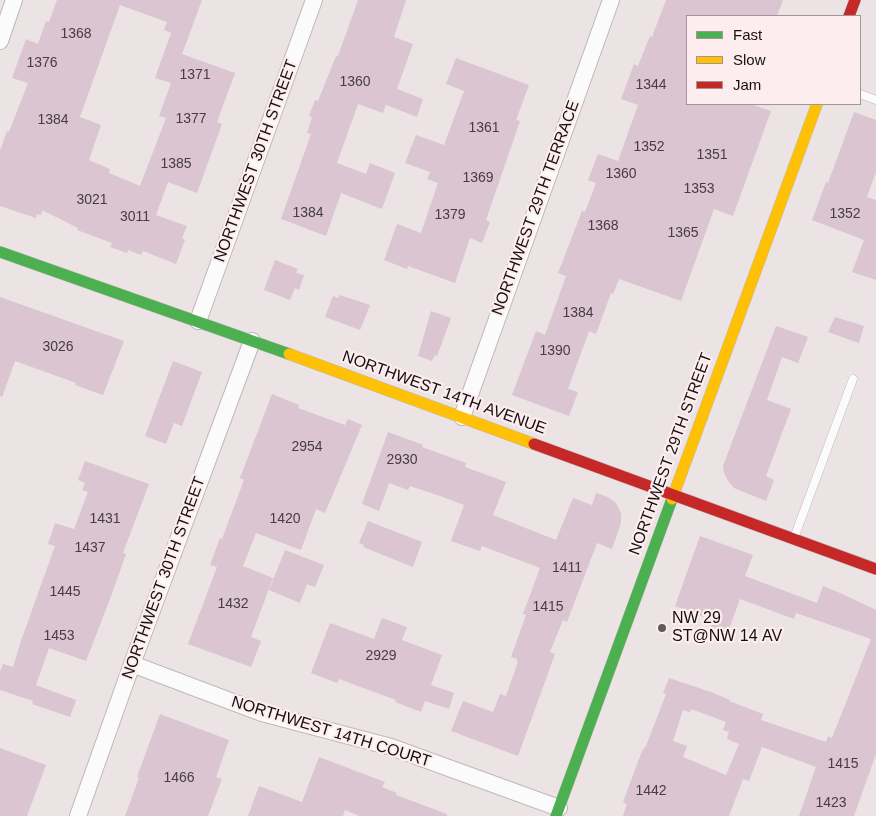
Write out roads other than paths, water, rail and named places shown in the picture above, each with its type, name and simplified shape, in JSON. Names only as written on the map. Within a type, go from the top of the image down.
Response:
[{"type":"street","points":[[0,40],[14,0]]},
{"type":"street","name":"NORTHWEST 30TH STREET","points":[[198,321],[314,0]]},
{"type":"street","name":"NORTHWEST 29TH TERRACE","points":[[462,417],[611,0]]},
{"type":"street","points":[[849,15],[855,0]]},
{"type":"street","name":"NORTHWEST 29TH STREET","points":[[557,812],[817,105]]},
{"type":"street","name":"NORTHWEST 14TH AVENUE","points":[[0,252],[198,321],[876,569]]},
{"type":"street","name":"NORTHWEST 30TH STREET","points":[[78,816],[132,664],[252,341]]},
{"type":"street","name":"NORTHWEST 14TH COURT","points":[[132,664],[262,713],[391,747],[557,812]]},
{"type":"lane","points":[[861,94],[876,100]]},
{"type":"lane","points":[[794,540],[853,379]]},
{"type":"place","name":"NW 29 ST@NW 14 AV","points":[[662,628]]}]
